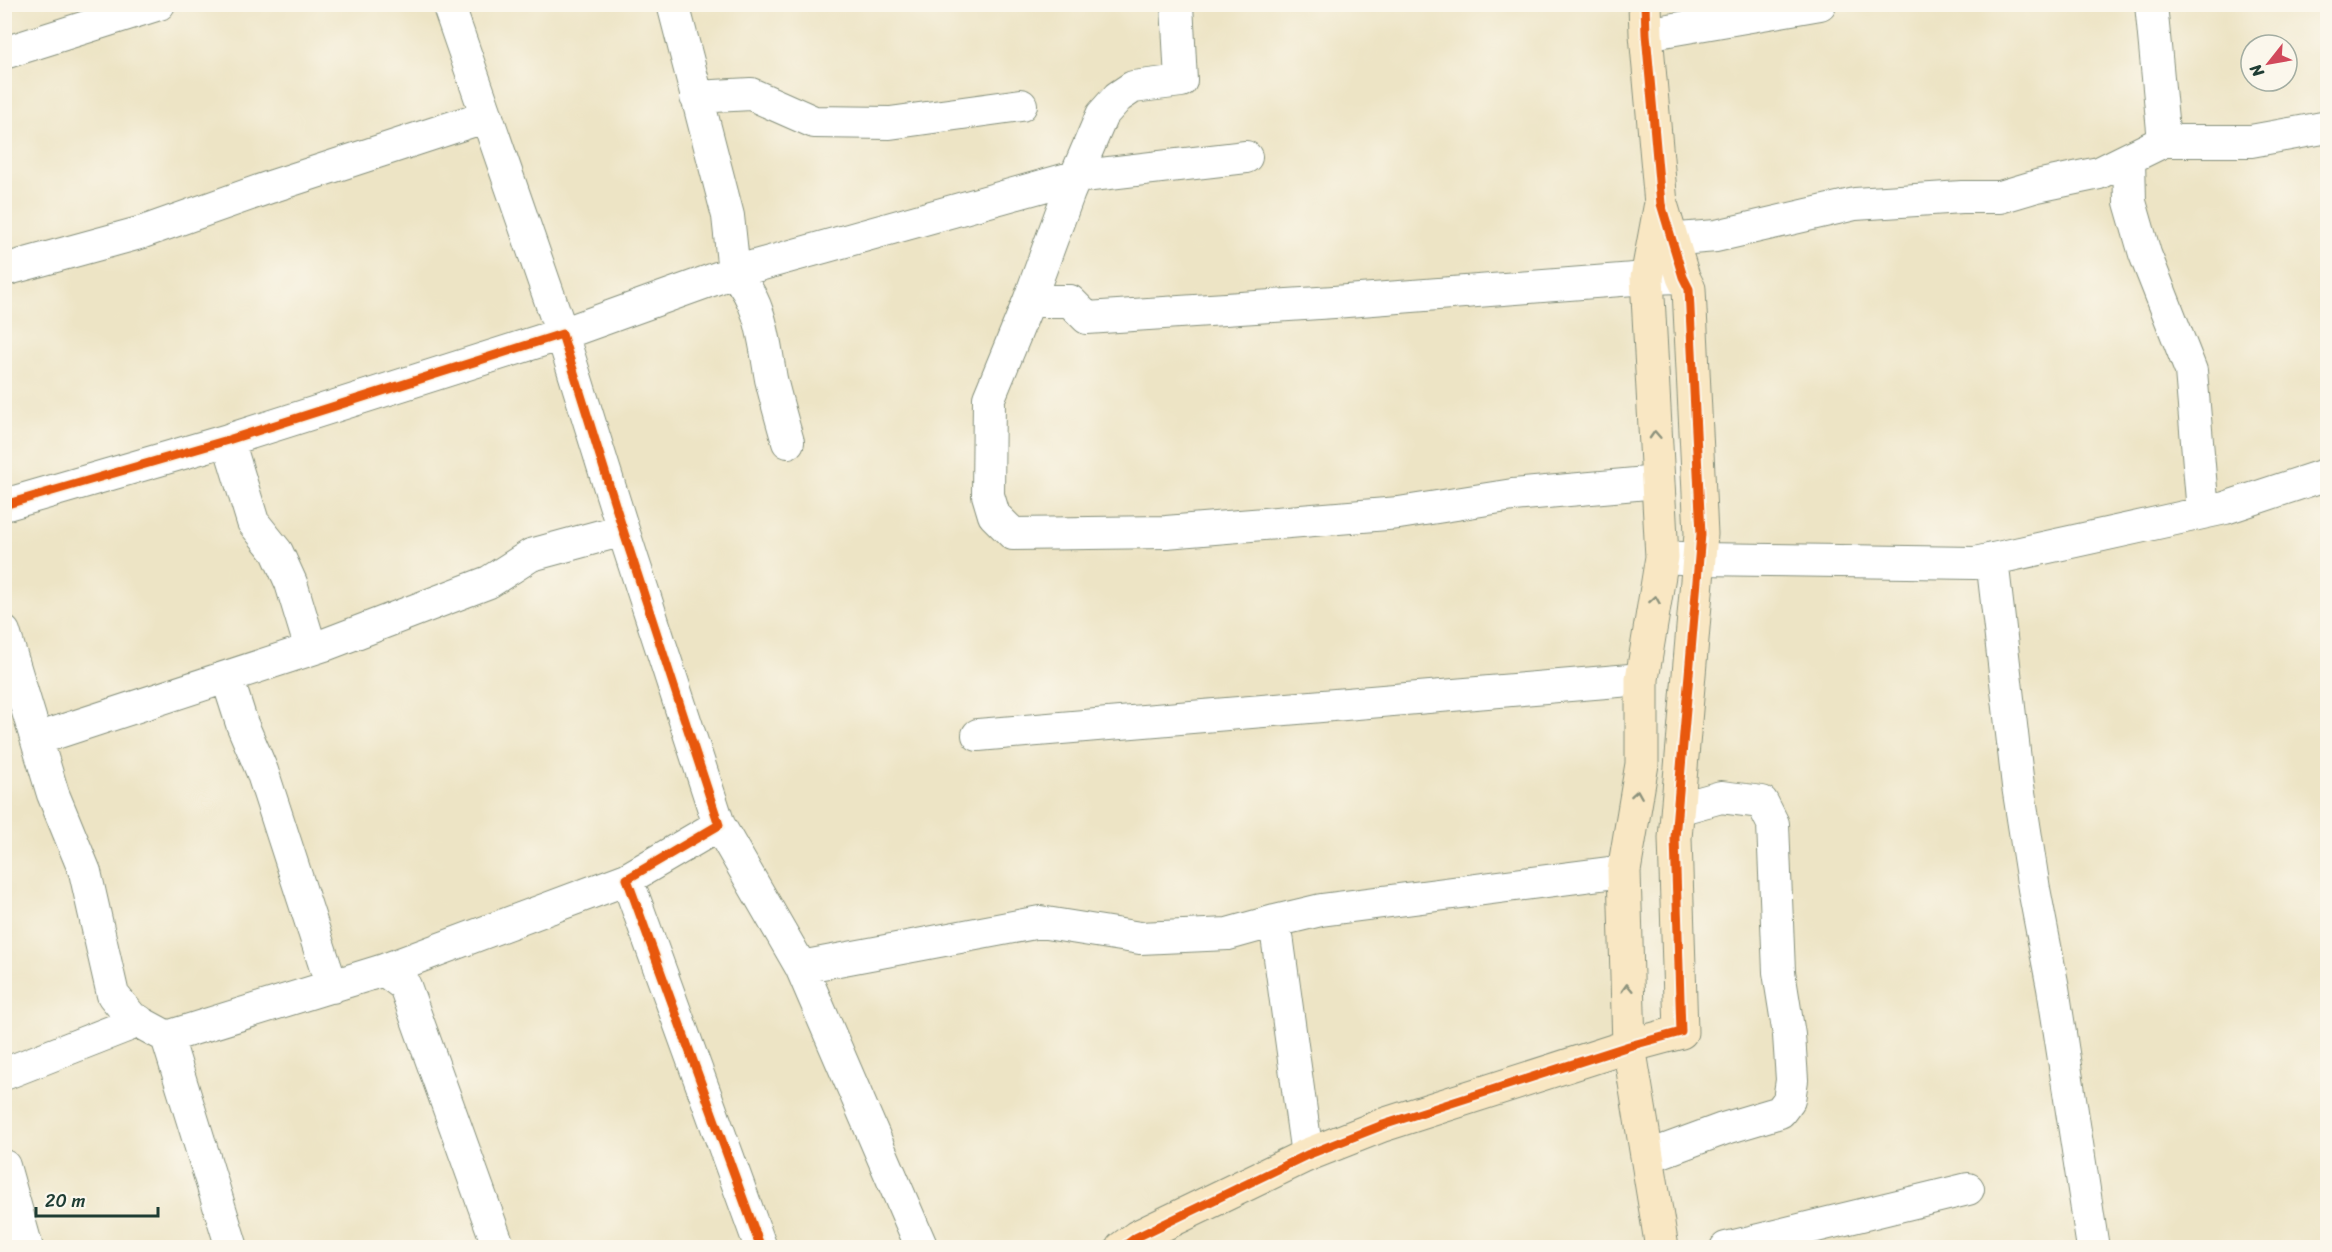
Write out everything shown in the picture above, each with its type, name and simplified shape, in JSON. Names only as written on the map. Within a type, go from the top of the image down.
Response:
[{"type":"street","points":[[4,53],[159,4]]},
{"type":"street","points":[[448,4],[562,334],[719,825],[801,967],[922,1248]]},
{"type":"street","points":[[673,4],[728,216],[734,272],[747,287],[762,324],[772,381],[788,442]]},
{"type":"street","points":[[1177,4],[1180,81],[1133,87],[1118,97],[1102,115],[1075,177],[1029,301],[989,398],[988,495],[994,515],[1013,534],[1177,531],[1399,513],[1513,495],[1658,482]]},
{"type":"street","points":[[1122,1248],[1137,1237],[1307,1155],[1383,1125],[1629,1046],[1681,1032],[1675,838],[1701,534],[1689,290],[1663,240],[1645,19],[1820,4]]},
{"type":"street","points":[[2151,4],[2164,141]]},
{"type":"street","points":[[696,97],[751,94],[814,122],[890,123],[1021,105]]},
{"type":"street","points":[[4,270],[143,232],[270,187],[488,116]]},
{"type":"street","points":[[1663,240],[1716,236],[1855,204],[1962,197],[2000,197],[2037,186],[2099,173],[2164,141],[2251,141],[2328,127]]},
{"type":"street","points":[[4,505],[228,441],[562,334],[734,272],[1075,177],[1246,157]]},
{"type":"street","points":[[2129,159],[2130,202],[2145,254],[2191,370],[2203,512]]},
{"type":"street","points":[[1662,1248],[1629,1046],[1624,871],[1642,764],[1642,679],[1662,556],[1647,278],[1663,240]]},
{"type":"street","points":[[1029,301],[1070,301],[1087,318],[1683,277]]},
{"type":"street","points":[[228,441],[253,522],[277,552],[291,583],[311,649]]},
{"type":"street","points":[[1662,556],[1699,559],[1975,563],[2226,508],[2328,474]]},
{"type":"street","points":[[37,739],[311,649],[489,582],[531,555],[623,530]]},
{"type":"street","points":[[1992,559],[2018,786],[2034,889],[2053,988],[2093,1248]]},
{"type":"street","points":[[5,637],[53,794],[85,872],[113,995],[132,1018],[166,1037],[232,1248]]},
{"type":"street","points":[[228,677],[242,724],[262,771],[332,987]]},
{"type":"street","points":[[978,735],[1642,679]]},
{"type":"street","points":[[1647,1157],[1780,1112],[1789,1100],[1792,1080],[1789,1035],[1779,972],[1773,824],[1762,802],[1721,797],[1678,809]]},
{"type":"street","points":[[166,1037],[384,970],[627,879],[719,825]]},
{"type":"street","points":[[801,967],[1040,922],[1140,938],[1228,934],[1321,910],[1624,871]]},
{"type":"street","points":[[627,879],[761,1248]]},
{"type":"street","points":[[1275,921],[1307,1155]]},
{"type":"street","points":[[384,970],[405,986],[499,1248]]},
{"type":"street","points":[[4,1074],[139,1021]]},
{"type":"street","points":[[4,1166],[27,1248]]},
{"type":"street","points":[[1726,1248],[1968,1189]]},
{"type":"cycle path","points":[[1122,1248],[1137,1237],[1307,1155],[1383,1125],[1629,1046],[1681,1032],[1675,838],[1701,534],[1689,289],[1683,277],[1661,204],[1645,4]]},
{"type":"cycle path","points":[[4,505],[228,440],[562,334],[719,825],[627,879],[761,1248]]}]
